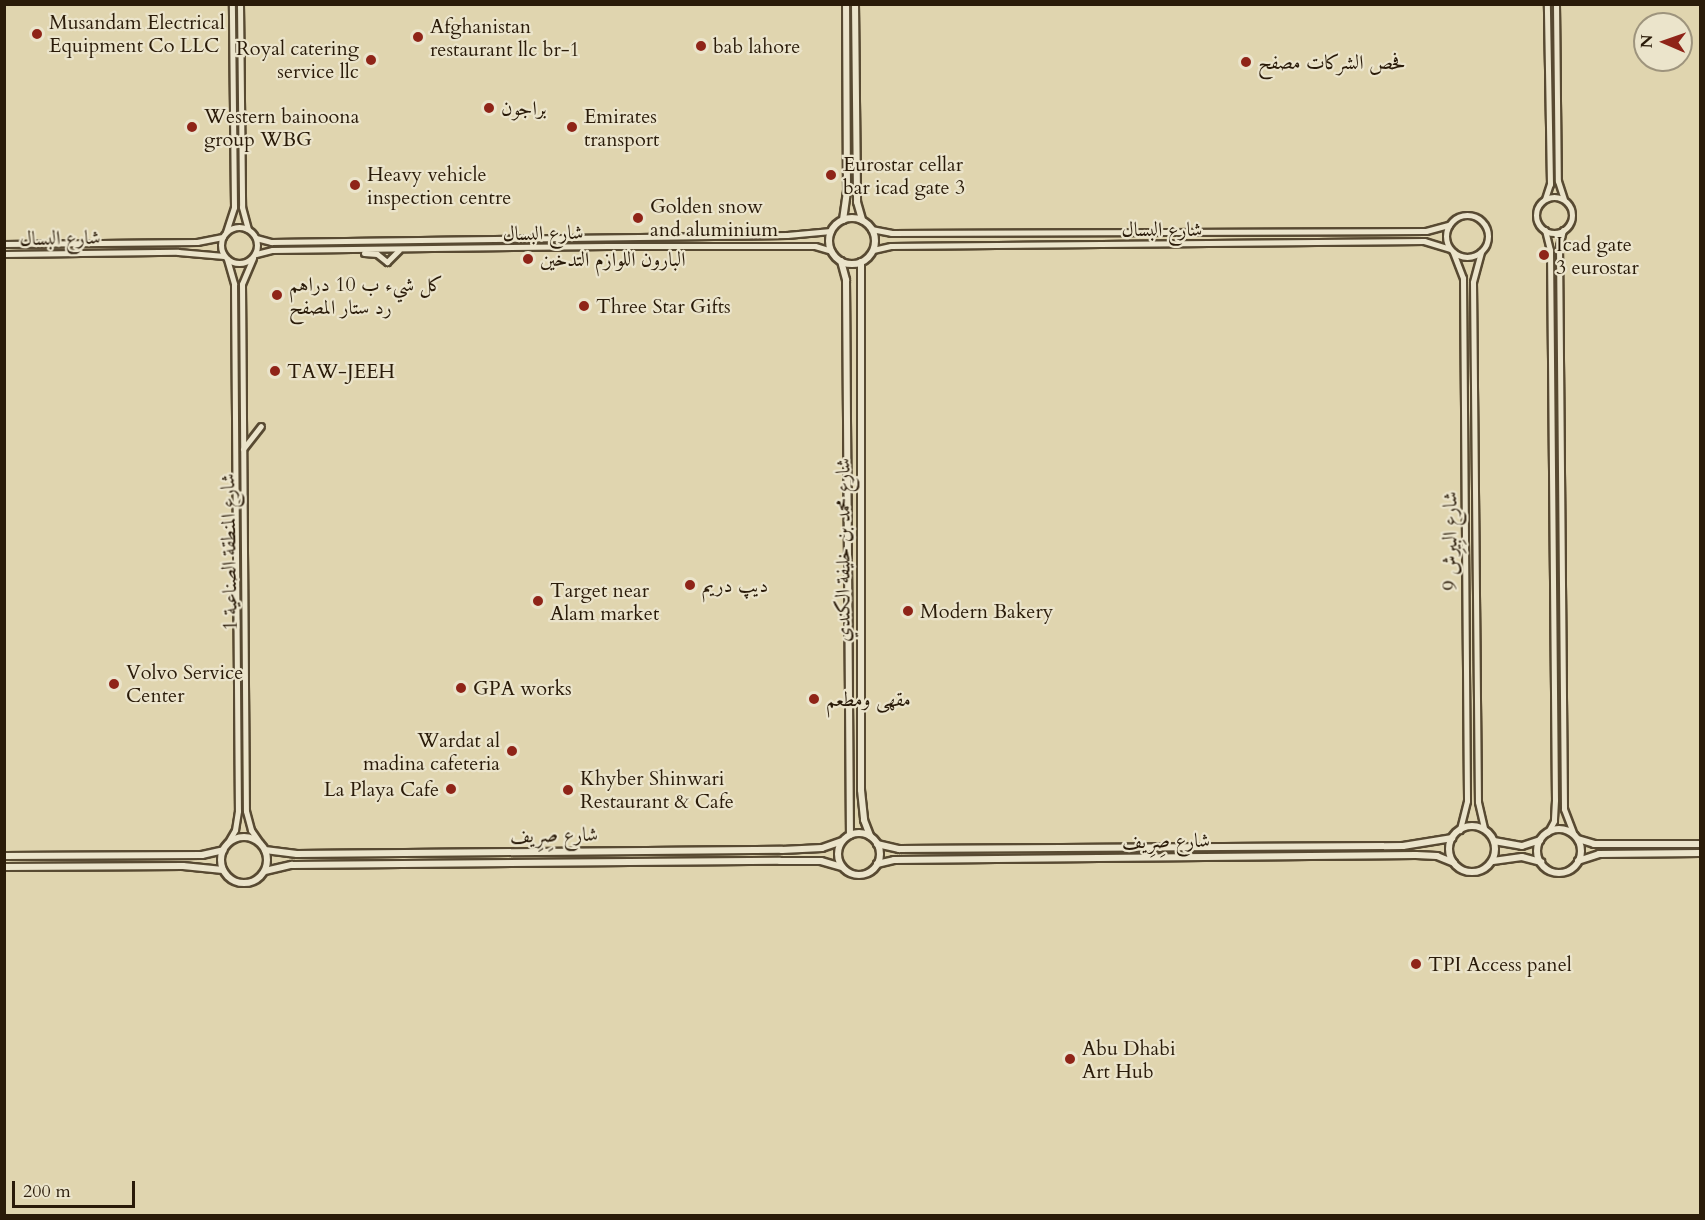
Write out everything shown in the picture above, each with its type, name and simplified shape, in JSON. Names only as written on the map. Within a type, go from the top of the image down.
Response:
[{"type":"main road","points":[[846,4],[847,202],[843,220],[831,231],[831,251],[841,261],[861,262],[873,249],[871,229],[862,220],[857,202],[855,4]]},
{"type":"main road","points":[[843,220],[862,220]]},
{"type":"main road","name":"شارع محمد بن خليفة الكندي","points":[[841,261],[846,280],[850,835]]},
{"type":"main road","name":"شارع محمد بن خليفة الكندي","points":[[861,262],[861,790],[864,820],[870,836]]},
{"type":"main road","points":[[1701,843],[1599,844],[1576,837],[1564,830],[1548,832],[1540,840],[1522,846],[1494,841],[1484,829],[1472,826],[1460,830],[1452,838],[1450,851],[1454,863],[1461,869],[1476,872],[1492,861],[1522,856],[1541,862],[1548,869],[1561,872],[1578,861],[1599,854],[1701,853]]},
{"type":"main road","points":[[850,835],[870,836],[877,844],[877,864],[861,875],[842,867],[838,854],[842,842],[850,835]]},
{"type":"main road","points":[[4,856],[202,855],[225,847],[240,837],[260,843],[265,850],[265,870],[255,880],[243,883],[231,879],[223,870],[183,866],[4,867]]},
{"type":"main road","points":[[1576,837],[1578,861]]},
{"type":"main road","name":"شارع صِرِيف","points":[[877,844],[899,849],[1403,846],[1452,838]]},
{"type":"main road","points":[[1540,840],[1541,862]]},
{"type":"main road","points":[[1492,861],[1494,841]]},
{"type":"main road","name":"شارع صِرِيف","points":[[265,850],[304,854],[782,850],[822,848],[842,842]]},
{"type":"main road","points":[[223,870],[225,847]]},
{"type":"main road","name":"شارع صِرِيف","points":[[877,864],[894,860],[1416,855],[1437,856],[1454,863]]},
{"type":"main road","name":"شارع صِرِيف","points":[[265,870],[291,865],[780,861],[821,861],[842,867]]},
{"type":"street","points":[[232,4],[234,207],[224,235],[226,257],[239,264],[254,256],[256,238],[248,229],[242,207],[240,4]]},
{"type":"street","points":[[1547,4],[1550,184],[1536,217],[1545,230],[1550,250],[1556,800],[1554,821],[1548,832]]},
{"type":"street","points":[[1556,4],[1558,180],[1572,216],[1563,230],[1558,246],[1564,809],[1576,837]]},
{"type":"street","points":[[1545,199],[1564,199]]},
{"type":"street","points":[[1465,214],[1484,222],[1488,234],[1481,252],[1464,257],[1452,251],[1446,242],[1449,225],[1465,214]]},
{"type":"street","name":"شارع البسال","points":[[871,229],[891,233],[1426,231],[1449,225]]},
{"type":"street","points":[[224,235],[239,227],[248,229]]},
{"type":"street","points":[[1545,230],[1563,230]]},
{"type":"street","name":"شارع البسال","points":[[256,238],[271,242],[787,235],[831,231]]},
{"type":"street","name":"شارع البسال","points":[[4,244],[197,242],[224,235]]},
{"type":"street","name":"شارع البسال","points":[[873,249],[891,246],[1424,242],[1452,251]]},
{"type":"street","name":"شارع البسال","points":[[254,256],[272,250],[815,246],[831,251]]},
{"type":"street","points":[[354,250],[377,254],[387,262],[392,254],[404,249]]},
{"type":"street","name":"شارع البِيرِش 9","points":[[1452,251],[1463,278],[1467,801],[1460,830]]},
{"type":"street","name":"شارع البسال","points":[[4,254],[178,252],[226,257]]},
{"type":"street","name":"شارع البِيرِش 9","points":[[1481,252],[1474,271],[1473,294],[1478,802],[1484,829]]},
{"type":"street","name":"شارع المنطقة الصناعية 1","points":[[254,256],[242,284],[246,811],[251,830],[260,843]]},
{"type":"street","name":"شارع المنطقة الصناعية 1","points":[[225,847],[235,830],[238,811],[234,284],[226,257]]},
{"type":"street","points":[[243,449],[261,426]]},
{"type":"place","name":"Musandam Electrical Equipment Co LLC","points":[[37,34]]},
{"type":"place","name":"Afghanistan restaurant llc br-1","points":[[418,37]]},
{"type":"place","name":"bab lahore","points":[[701,46]]},
{"type":"place","name":"Royal catering service llc","points":[[371,60]]},
{"type":"place","name":"فحص الشركات مصفح","points":[[1246,62]]},
{"type":"place","name":"براجون","points":[[489,108]]},
{"type":"place","name":"Western bainoona group WBG","points":[[192,127]]},
{"type":"place","name":"Emirates transport","points":[[572,127]]},
{"type":"place","name":"Eurostar cellar bar icad gate 3","points":[[831,175]]},
{"type":"place","name":"Heavy vehicle inspection centre","points":[[355,185]]},
{"type":"place","name":"Golden snow and aluminium","points":[[638,218]]},
{"type":"place","name":"Icad gate 3 eurostar","points":[[1544,255]]},
{"type":"place","name":"البارون اللوازم التدخين","points":[[528,259]]},
{"type":"place","name":"كل شيء ب 10 دراهم رد ستار المصفح","points":[[277,295]]},
{"type":"place","name":"Three Star Gifts","points":[[584,306]]},
{"type":"place","name":"TAW-JEEH","points":[[275,371]]},
{"type":"place","name":"دیپ دریم","points":[[690,585]]},
{"type":"place","name":"Target near Alam market","points":[[538,601]]},
{"type":"place","name":"Modern Bakery","points":[[908,611]]},
{"type":"place","name":"Volvo Service Center","points":[[114,684]]},
{"type":"place","name":"GPA works","points":[[461,688]]},
{"type":"place","name":"مقهى ومطعم","points":[[814,699]]},
{"type":"place","name":"Wardat al madina cafeteria","points":[[512,751]]},
{"type":"place","name":"La Playa Cafe","points":[[451,789]]},
{"type":"place","name":"Khyber Shinwari Restaurant & Cafe","points":[[568,790]]},
{"type":"place","name":"TPI Access panel","points":[[1416,964]]},
{"type":"place","name":"Abu Dhabi Art Hub","points":[[1070,1059]]}]
